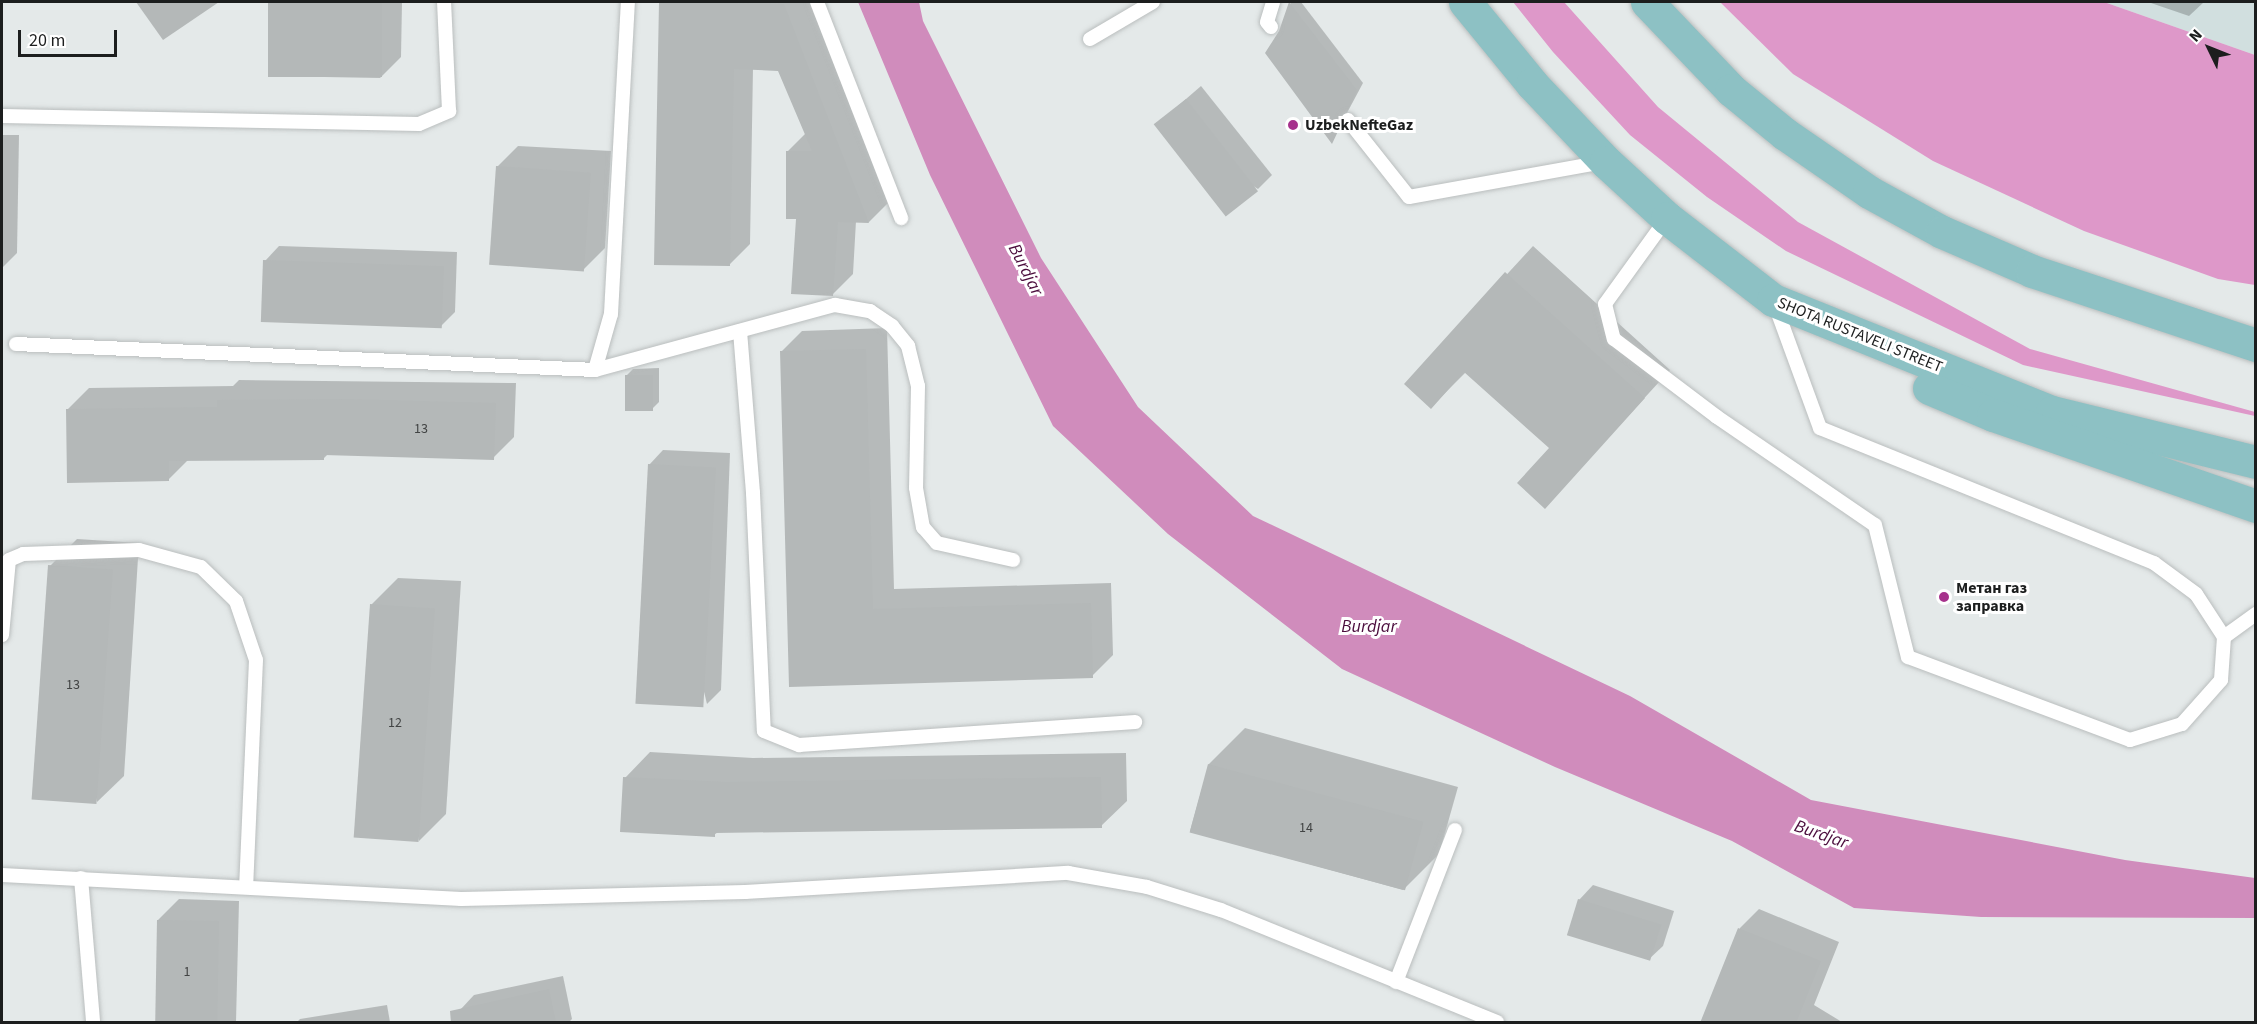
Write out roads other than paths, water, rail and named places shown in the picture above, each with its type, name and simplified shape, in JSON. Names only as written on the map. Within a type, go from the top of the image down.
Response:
[{"type":"main road","name":"SHOTA RUSTAVELI STREET","points":[[1465,2],[1532,84],[1606,162],[1667,218],[1773,300],[2052,412],[2121,432],[2256,462]]},
{"type":"main road","points":[[1647,2],[1731,90],[1785,134],[1869,192],[1942,232],[2032,271],[2247,337]]},
{"type":"main road","points":[[1773,300],[1916,382],[1993,416],[2256,506]]},
{"type":"lane","points":[[2,116],[419,124],[449,111],[444,2]]},
{"type":"lane","points":[[595,370],[611,314],[628,2]]},
{"type":"lane","points":[[817,2],[901,218]]},
{"type":"lane","points":[[1090,39],[1153,2]]},
{"type":"lane","points":[[1271,27],[1267,22],[1273,2]]},
{"type":"lane","points":[[1348,120],[1409,197],[1606,162]]},
{"type":"lane","points":[[1667,218],[1605,304],[1614,339],[1717,417],[1875,525],[1908,657],[2130,740],[2182,724],[2221,680],[2224,637],[2196,594],[2154,563],[1820,428],[1773,300]]},
{"type":"lane","points":[[16,344],[595,370],[835,305],[870,311],[892,326],[908,346],[918,386],[916,488],[922,527],[937,543],[1013,560]]},
{"type":"lane","points":[[740,331],[753,492],[764,730],[799,745],[1135,722]]},
{"type":"lane","points":[[2,635],[9,560],[23,554],[139,550],[201,567],[236,601],[256,660],[246,885]]},
{"type":"lane","points":[[2224,637],[2256,614]]},
{"type":"lane","points":[[1396,982],[1455,830]]},
{"type":"lane","points":[[2,875],[246,885],[461,899],[745,892],[1068,873],[1185,898],[1497,1023]]},
{"type":"lane","points":[[81,878],[93,1023]]},
{"type":"water","name":"Burdjar","points":[[858,2],[919,2],[923,21],[1041,258],[1138,407],[1253,516],[1630,696],[1811,800],[2125,860],[2255,878],[2255,918],[1981,917],[1854,908],[1732,841],[1555,767],[1342,669],[1168,534],[1053,426],[930,175]]},
{"type":"place","name":"UzbekNefteGaz","points":[[1293,125]]},
{"type":"place","name":"Метан газ заправка","points":[[1944,597]]}]
